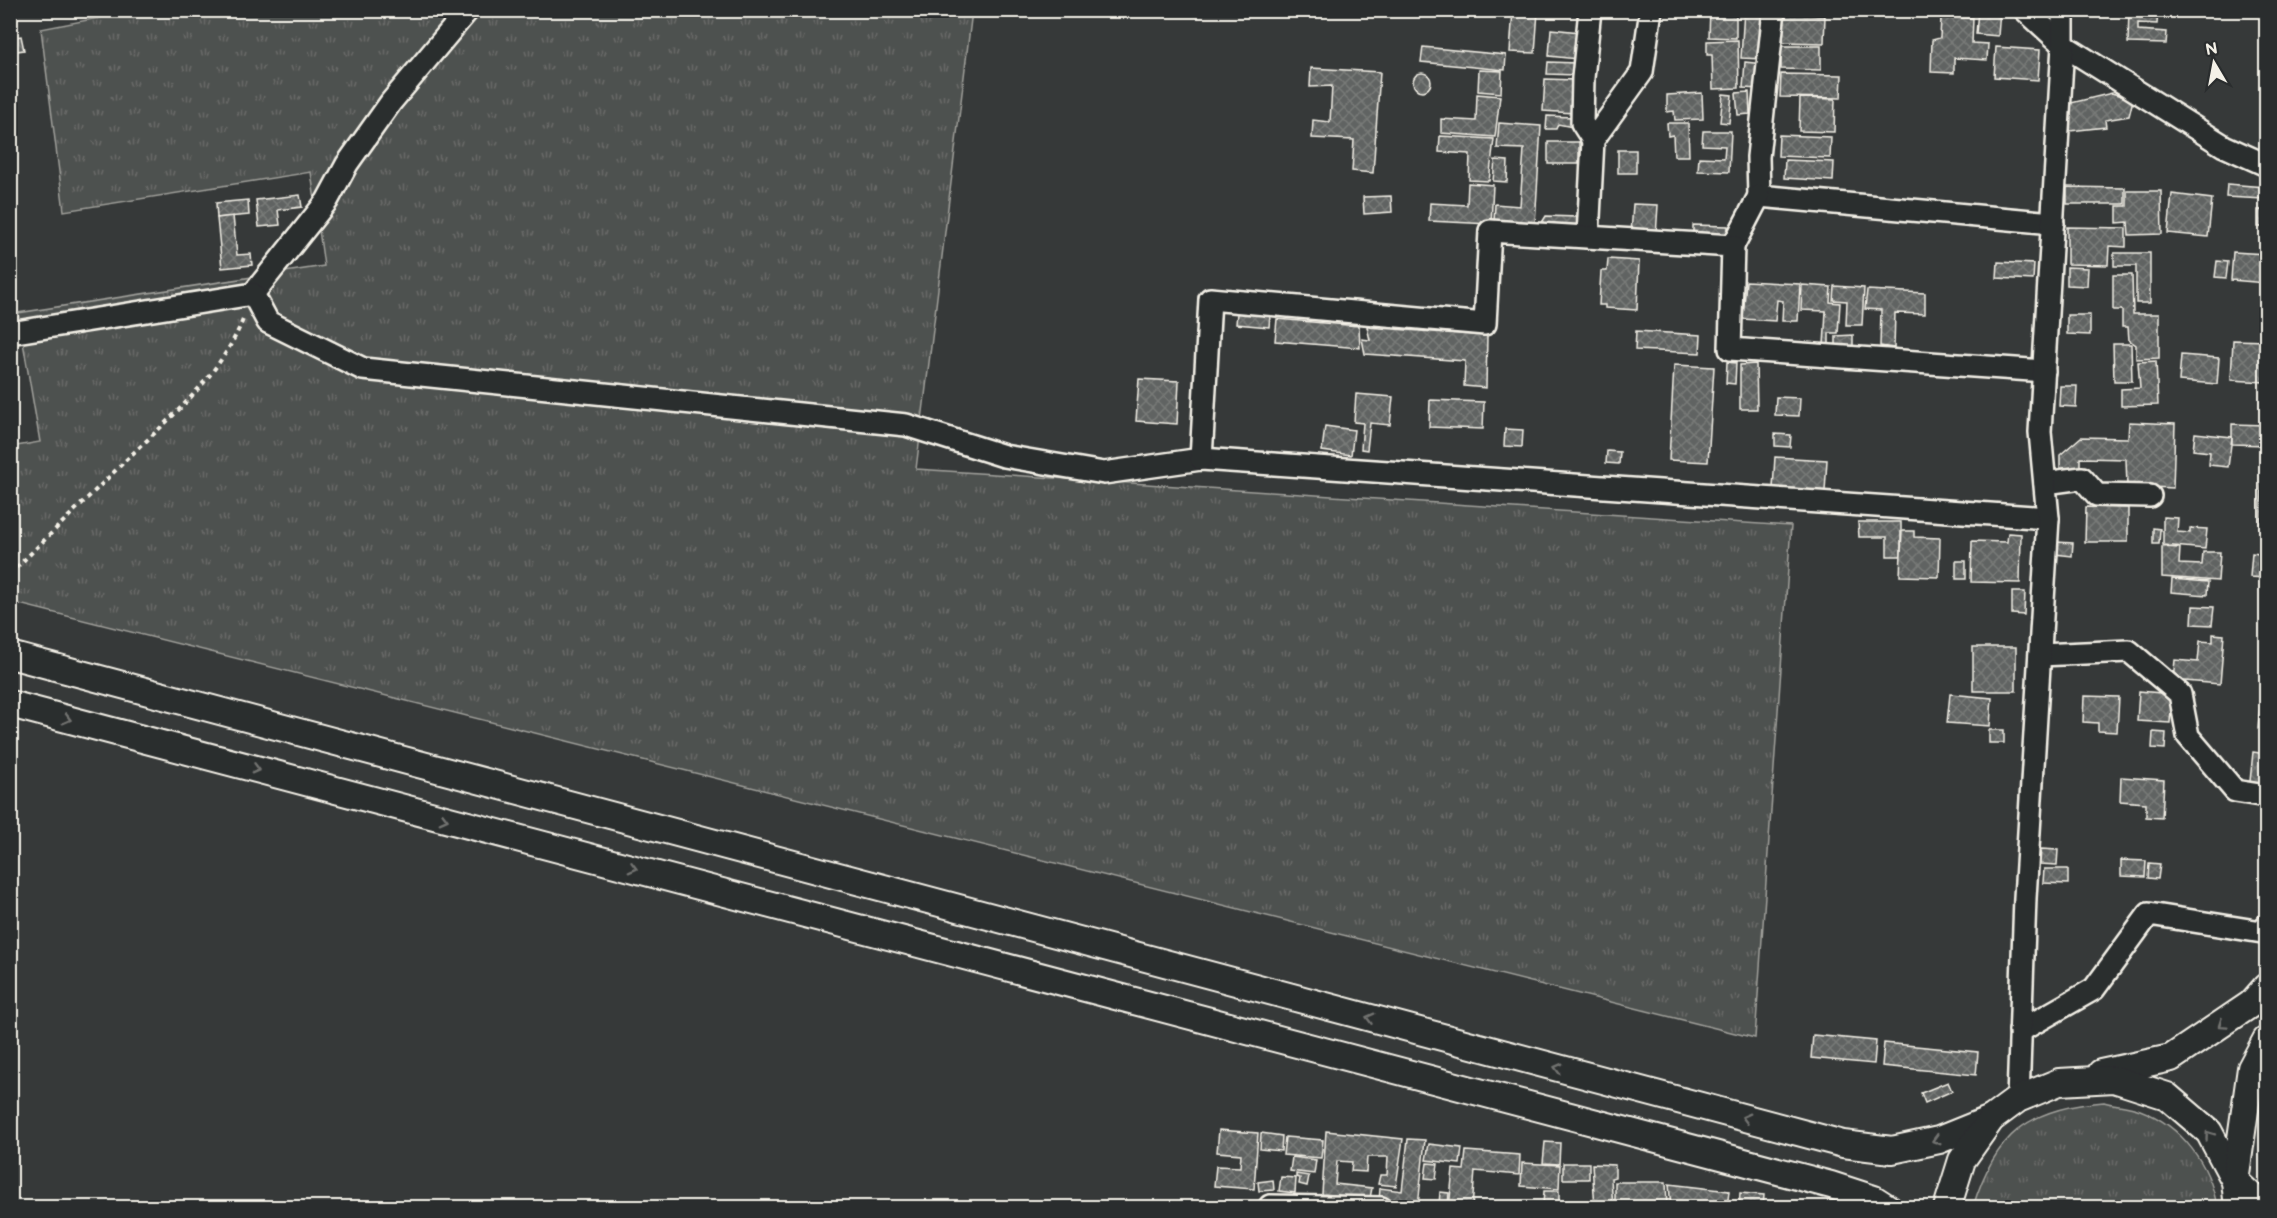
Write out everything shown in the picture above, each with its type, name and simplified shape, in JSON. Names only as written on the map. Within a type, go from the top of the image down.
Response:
[{"type":"main road","points":[[10,656],[1843,1144],[1892,1150],[1939,1140],[1991,1119],[2018,1099],[2059,1082],[2171,1058],[2251,1004],[2266,987]]},
{"type":"main road","points":[[10,704],[1831,1185],[1874,1199],[1888,1208]]},
{"type":"main road","points":[[2238,1208],[2235,1181],[2252,1068],[2266,1041]]},
{"type":"main road","points":[[2059,1082],[2114,1079],[2167,1096],[2209,1132],[2235,1181],[2264,1208]]},
{"type":"main road","points":[[1947,1208],[1962,1160],[1991,1119]]},
{"type":"street","points":[[10,333],[252,294],[327,201],[347,164],[391,102],[468,10]]},
{"type":"street","points":[[1590,10],[1583,78],[1582,123],[1593,140]]},
{"type":"street","points":[[1588,237],[1593,140],[1642,72],[1651,10]]},
{"type":"street","points":[[1774,10],[1758,157],[1759,196],[1733,246],[1730,350],[2044,371]]},
{"type":"street","points":[[2025,10],[2063,45],[2224,146],[2266,165]]},
{"type":"street","points":[[2018,1099],[2025,898],[2048,518],[2040,432],[2063,45],[2063,10]]},
{"type":"street","points":[[1759,196],[2053,223]]},
{"type":"street","points":[[1201,459],[1210,299],[1485,324],[1490,231],[1733,246]]},
{"type":"street","points":[[252,294],[268,322],[363,369],[906,425],[1004,456],[1104,473],[1201,459],[2048,518]]},
{"type":"street","points":[[2045,483],[2082,478],[2097,495],[2150,496]]},
{"type":"street","points":[[2040,655],[2128,651],[2180,694],[2188,736],[2235,791],[2266,796]]},
{"type":"street","points":[[2020,1030],[2094,989],[2149,914],[2262,932],[2266,926]]},
{"type":"street","points":[[1270,1206],[1380,1208]]},
{"type":"path","points":[[10,574],[176,413],[213,373],[235,339],[252,294]]},
{"type":"green space","points":[[139,10],[972,11],[916,469],[1791,526],[1755,1038],[11,602],[11,447],[40,442],[18,313],[324,266],[311,172],[64,211],[41,29]]},
{"type":"green space","points":[[2104,1102],[2140,1110],[2155,1117],[2181,1136],[2201,1162],[2208,1176],[2217,1207],[1973,1207],[1992,1161],[2004,1143],[2018,1129],[2055,1111],[2077,1105]]},
{"type":"building","points":[[1513,10],[1538,11],[1535,53],[1510,52]]},
{"type":"building","points":[[1710,10],[1736,10],[1736,38],[1709,37]]},
{"type":"building","points":[[1744,10],[1767,11],[1763,59],[1741,58]]},
{"type":"building","points":[[1978,10],[2000,10],[1998,36],[1976,34]]},
{"type":"building","points":[[2129,10],[2158,10],[2157,24],[2138,23],[2138,30],[2167,32],[2166,44],[2128,43]]},
{"type":"building","points":[[1784,14],[1825,16],[1824,43],[1783,42]]},
{"type":"building","points":[[1941,17],[1973,18],[1972,43],[1988,44],[1987,60],[1954,58],[1954,73],[1931,72],[1932,40],[1940,38]]},
{"type":"building","points":[[1551,29],[1580,32],[1577,59],[1549,56]]},
{"type":"building","points":[[21,36],[24,50],[10,52],[10,38]]},
{"type":"building","points":[[1738,40],[1739,88],[1713,89],[1712,55],[1707,55],[1707,41]]},
{"type":"building","points":[[1781,46],[1821,46],[1821,70],[1781,69]]},
{"type":"building","points":[[1423,47],[1506,55],[1505,70],[1421,62]]},
{"type":"building","points":[[1996,47],[2040,50],[2038,80],[1994,77]]},
{"type":"building","points":[[1548,62],[1576,63],[1576,75],[1547,74]]},
{"type":"building","points":[[1745,62],[1763,64],[1761,89],[1743,88]]},
{"type":"building","points":[[1311,68],[1380,72],[1373,173],[1352,171],[1354,140],[1312,138],[1313,120],[1330,122],[1332,86],[1310,87]]},
{"type":"building","points":[[1479,70],[1502,71],[1501,93],[1478,91]]},
{"type":"building","points":[[1422,73],[1428,76],[1431,82],[1428,88],[1422,91],[1416,88],[1413,82],[1416,76]]},
{"type":"building","points":[[1781,74],[1842,75],[1841,98],[1780,97]]},
{"type":"building","points":[[1545,79],[1575,80],[1573,113],[1543,111]]},
{"type":"building","points":[[1749,92],[1750,114],[1738,115],[1736,93]]},
{"type":"building","points":[[1702,93],[1703,119],[1675,120],[1674,111],[1667,112],[1667,95]]},
{"type":"building","points":[[2112,93],[2133,100],[2129,116],[2105,120],[2106,127],[2070,131],[2071,103]]},
{"type":"building","points":[[1477,94],[1500,96],[1495,137],[1441,133],[1441,119],[1476,121]]},
{"type":"building","points":[[1723,94],[1732,95],[1729,123],[1720,122]]},
{"type":"building","points":[[1800,98],[1835,99],[1834,132],[1799,131]]},
{"type":"building","points":[[1547,116],[1573,117],[1573,127],[1558,124],[1556,129],[1546,129]]},
{"type":"building","points":[[1499,123],[1541,126],[1535,224],[1494,221],[1495,204],[1520,206],[1524,149],[1497,148]]},
{"type":"building","points":[[1667,123],[1688,123],[1689,156],[1674,156],[1673,135],[1668,136]]},
{"type":"building","points":[[1703,131],[1731,131],[1729,172],[1698,171],[1699,157],[1724,158],[1725,146],[1702,145]]},
{"type":"building","points":[[1779,135],[1831,137],[1830,158],[1778,156]]},
{"type":"building","points":[[1440,136],[1494,139],[1489,181],[1469,180],[1470,154],[1439,152]]},
{"type":"building","points":[[1548,142],[1579,142],[1579,164],[1548,164]]},
{"type":"building","points":[[1618,150],[1636,150],[1636,173],[1618,173]]},
{"type":"building","points":[[1495,160],[1508,161],[1507,182],[1493,181]]},
{"type":"building","points":[[1785,160],[1834,162],[1833,181],[1784,178]]},
{"type":"building","points":[[1468,183],[1493,185],[1491,224],[1429,221],[1430,203],[1467,205]]},
{"type":"building","points":[[2227,184],[2265,187],[2264,199],[2226,197]]},
{"type":"building","points":[[2067,187],[2125,188],[2125,204],[2067,204]]},
{"type":"building","points":[[2127,191],[2161,191],[2162,234],[2129,235],[2128,222],[2117,223],[2117,206],[2127,206]]},
{"type":"building","points":[[2172,194],[2212,199],[2208,237],[2168,233]]},
{"type":"building","points":[[300,195],[302,207],[278,210],[280,225],[259,227],[256,200]]},
{"type":"building","points":[[1391,196],[1392,212],[1364,214],[1363,197]]},
{"type":"building","points":[[248,200],[249,215],[217,218],[216,203]]},
{"type":"building","points":[[1633,204],[1658,205],[1656,236],[1631,235]]},
{"type":"building","points":[[2258,210],[2266,210],[2266,227],[2258,227]]},
{"type":"building","points":[[233,216],[237,255],[251,254],[252,265],[222,268],[217,218]]},
{"type":"building","points":[[1546,216],[1577,217],[1577,230],[1541,224]]},
{"type":"building","points":[[1693,225],[1728,226],[1728,242],[1693,240]]},
{"type":"building","points":[[2067,227],[2126,228],[2126,247],[2109,246],[2108,265],[2067,264]]},
{"type":"building","points":[[2233,252],[2266,254],[2266,283],[2231,280]]},
{"type":"building","points":[[2114,253],[2150,253],[2150,303],[2136,303],[2136,266],[2114,266]]},
{"type":"building","points":[[1608,259],[1639,261],[1637,310],[1605,308],[1605,305],[1599,305],[1601,271],[1607,271]]},
{"type":"building","points":[[2217,261],[2228,262],[2226,278],[2215,277]]},
{"type":"building","points":[[1998,262],[2034,264],[2033,280],[1997,278]]},
{"type":"building","points":[[2067,267],[2088,268],[2087,286],[2067,285]]},
{"type":"building","points":[[2113,275],[2132,275],[2133,314],[2159,314],[2159,358],[2136,359],[2136,345],[2129,340],[2128,327],[2122,327],[2122,310],[2113,310]]},
{"type":"building","points":[[1746,281],[1800,284],[1798,321],[1782,321],[1783,301],[1777,300],[1775,321],[1743,319]]},
{"type":"building","points":[[1802,285],[1831,287],[1830,302],[1840,303],[1838,333],[1829,333],[1829,345],[1824,345],[1826,311],[1801,310]]},
{"type":"building","points":[[1834,286],[1864,288],[1862,325],[1846,325],[1847,301],[1833,300]]},
{"type":"building","points":[[1867,290],[1925,293],[1925,314],[1895,313],[1894,348],[1880,346],[1881,310],[1865,309]]},
{"type":"building","points":[[1237,313],[1270,316],[1269,327],[1236,324]]},
{"type":"building","points":[[2067,315],[2090,315],[2090,335],[2067,334]]},
{"type":"building","points":[[1277,319],[1359,326],[1360,348],[1275,341]]},
{"type":"building","points":[[1367,327],[1487,336],[1486,388],[1464,386],[1465,361],[1365,354],[1362,339],[1370,340]]},
{"type":"building","points":[[1636,331],[1701,335],[1700,353],[1635,350]]},
{"type":"building","points":[[1853,335],[1853,346],[1836,347],[1836,336]]},
{"type":"building","points":[[2233,340],[2266,341],[2265,382],[2231,380]]},
{"type":"building","points":[[2113,344],[2131,344],[2132,381],[2114,381]]},
{"type":"building","points":[[2181,355],[2219,358],[2217,384],[2179,381]]},
{"type":"building","points":[[2156,361],[2158,405],[2121,406],[2121,389],[2140,388],[2138,362]]},
{"type":"building","points":[[1727,362],[1736,363],[1735,384],[1726,383]]},
{"type":"building","points":[[1756,364],[1757,409],[1740,409],[1740,365]]},
{"type":"building","points":[[1674,365],[1714,367],[1708,462],[1669,460]]},
{"type":"building","points":[[1139,379],[1179,381],[1177,424],[1136,421]]},
{"type":"building","points":[[2060,386],[2077,386],[2076,407],[2059,406]]},
{"type":"building","points":[[1356,394],[1393,397],[1390,425],[1370,423],[1367,450],[1361,449],[1363,423],[1354,422]]},
{"type":"building","points":[[1776,397],[1800,398],[1799,416],[1775,415]]},
{"type":"building","points":[[1430,400],[1484,402],[1483,429],[1429,427]]},
{"type":"building","points":[[2129,422],[2175,424],[2173,488],[2127,486],[2126,459],[2080,458],[2080,469],[2060,468],[2060,455],[2081,437],[2128,438]]},
{"type":"building","points":[[2232,424],[2266,425],[2266,445],[2232,444]]},
{"type":"building","points":[[1325,426],[1354,430],[1351,455],[1322,451]]},
{"type":"building","points":[[1505,429],[1523,430],[1522,447],[1504,446]]},
{"type":"building","points":[[2195,433],[2232,437],[2228,467],[2209,465],[2210,452],[2193,450]]},
{"type":"building","points":[[1775,434],[1791,435],[1790,447],[1775,446]]},
{"type":"building","points":[[1607,451],[1620,452],[1619,464],[1606,463]]},
{"type":"building","points":[[1775,457],[1827,460],[1825,491],[1773,488]]},
{"type":"building","points":[[2262,468],[2266,468],[2266,529],[2260,528]]},
{"type":"building","points":[[2086,507],[2128,508],[2128,542],[2085,542]]},
{"type":"building","points":[[2163,517],[2178,518],[2177,532],[2190,533],[2190,528],[2207,529],[2205,549],[2163,545]]},
{"type":"building","points":[[1858,522],[1901,522],[1901,556],[1887,556],[1887,537],[1859,537]]},
{"type":"building","points":[[2153,528],[2160,529],[2159,544],[2153,544]]},
{"type":"building","points":[[1902,531],[1914,531],[1914,537],[1940,538],[1939,577],[1900,576]]},
{"type":"building","points":[[2008,533],[2021,534],[2020,583],[1971,582],[1972,541],[2007,542]]},
{"type":"building","points":[[2056,542],[2073,543],[2072,556],[2055,554]]},
{"type":"building","points":[[2162,547],[2180,548],[2179,564],[2202,565],[2203,552],[2220,552],[2218,581],[2162,577]]},
{"type":"building","points":[[2252,553],[2266,555],[2266,578],[2250,577]]},
{"type":"building","points":[[1956,561],[1966,561],[1966,579],[1956,579]]},
{"type":"building","points":[[2172,579],[2208,582],[2207,595],[2171,592]]},
{"type":"building","points":[[2012,592],[2025,592],[2024,615],[2012,614]]},
{"type":"building","points":[[2193,606],[2214,607],[2212,625],[2192,624]]},
{"type":"building","points":[[2213,634],[2224,635],[2220,684],[2173,680],[2175,660],[2198,662],[2200,641],[2213,642]]},
{"type":"building","points":[[1973,647],[2016,647],[2016,691],[1973,691]]},
{"type":"building","points":[[2139,691],[2172,694],[2170,723],[2137,721]]},
{"type":"building","points":[[1950,694],[1992,698],[1990,726],[1947,723]]},
{"type":"building","points":[[2084,696],[2119,697],[2117,732],[2098,731],[2098,723],[2083,722]]},
{"type":"building","points":[[2260,706],[2266,707],[2266,729],[2258,728]]},
{"type":"building","points":[[1989,730],[2004,730],[2004,743],[1989,743]]},
{"type":"building","points":[[2153,732],[2166,733],[2165,749],[2152,748]]},
{"type":"building","points":[[2253,752],[2266,754],[2266,792],[2249,791]]},
{"type":"building","points":[[2121,777],[2164,780],[2162,818],[2146,817],[2146,803],[2120,801]]},
{"type":"building","points":[[2041,849],[2058,850],[2057,865],[2040,864]]},
{"type":"building","points":[[2121,860],[2146,861],[2145,877],[2121,876]]},
{"type":"building","points":[[2149,863],[2160,864],[2158,879],[2148,878]]},
{"type":"building","points":[[2044,869],[2068,869],[2068,884],[2043,883]]},
{"type":"building","points":[[1813,1035],[1876,1041],[1874,1064],[1811,1058]]},
{"type":"building","points":[[1884,1043],[1978,1052],[1976,1075],[1882,1066]]},
{"type":"building","points":[[1948,1082],[1952,1091],[1925,1103],[1921,1093]]},
{"type":"building","points":[[1219,1130],[1258,1133],[1254,1189],[1214,1186],[1216,1166],[1240,1167],[1241,1154],[1217,1152]]},
{"type":"building","points":[[1326,1131],[1403,1139],[1396,1186],[1378,1184],[1380,1175],[1387,1175],[1388,1157],[1367,1157],[1366,1172],[1351,1171],[1352,1162],[1337,1161],[1335,1184],[1372,1188],[1370,1198],[1322,1194]]},
{"type":"building","points":[[1261,1133],[1282,1136],[1281,1151],[1260,1149]]},
{"type":"building","points":[[1285,1137],[1323,1140],[1321,1158],[1283,1155]]},
{"type":"building","points":[[1408,1139],[1425,1140],[1418,1206],[1379,1202],[1380,1188],[1402,1191]]},
{"type":"building","points":[[1545,1142],[1560,1143],[1559,1164],[1543,1163]]},
{"type":"building","points":[[1429,1144],[1462,1148],[1460,1164],[1426,1160]]},
{"type":"building","points":[[1466,1151],[1520,1155],[1519,1175],[1475,1171],[1472,1208],[1449,1208],[1453,1169],[1464,1170]]},
{"type":"building","points":[[1292,1157],[1316,1160],[1314,1174],[1290,1171]]},
{"type":"building","points":[[1427,1163],[1438,1164],[1436,1179],[1425,1178]]},
{"type":"building","points":[[1522,1163],[1560,1165],[1559,1189],[1521,1186]]},
{"type":"building","points":[[1563,1163],[1589,1163],[1589,1179],[1563,1179]]},
{"type":"building","points":[[1592,1164],[1615,1165],[1615,1177],[1611,1178],[1613,1208],[1595,1208]]},
{"type":"building","points":[[1296,1174],[1309,1176],[1307,1186],[1299,1184],[1300,1178],[1296,1177]]},
{"type":"building","points":[[1281,1177],[1296,1178],[1295,1193],[1279,1191]]},
{"type":"building","points":[[1273,1180],[1274,1190],[1259,1191],[1258,1182]]},
{"type":"building","points":[[1615,1182],[1666,1182],[1667,1208],[1615,1208]]},
{"type":"building","points":[[1669,1184],[1729,1191],[1727,1208],[1671,1208]]},
{"type":"building","points":[[1544,1191],[1559,1191],[1559,1208],[1517,1208],[1517,1204],[1543,1205]]},
{"type":"building","points":[[1440,1192],[1449,1193],[1448,1206],[1439,1205]]},
{"type":"building","points":[[1740,1193],[1764,1195],[1763,1208],[1739,1208]]},
{"type":"building","points":[[1566,1200],[1582,1201],[1582,1208],[1561,1208],[1566,1207]]}]
